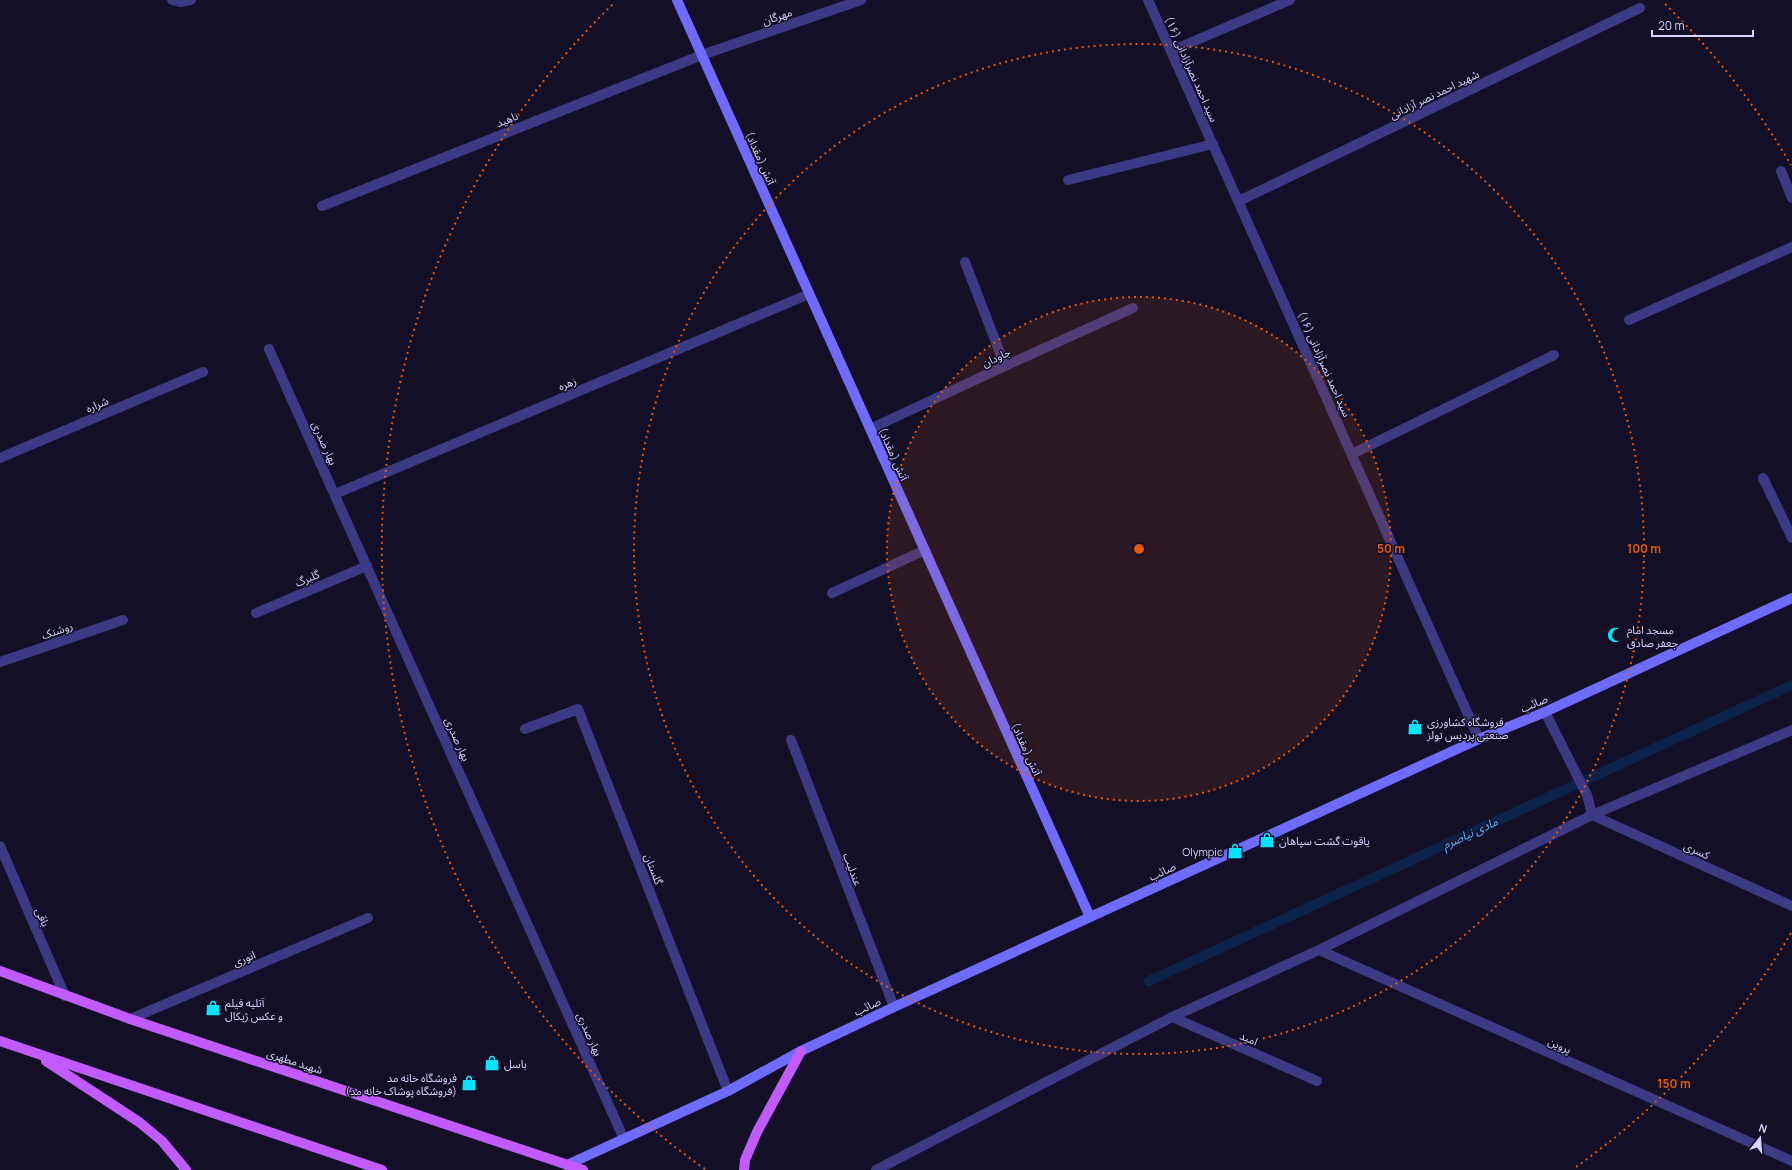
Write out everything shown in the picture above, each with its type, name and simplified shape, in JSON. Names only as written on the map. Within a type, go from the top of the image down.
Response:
[{"type":"main road","name":"آتش (مقداد)","points":[[677,0],[1090,917]]},
{"type":"main road","name":"صائب","points":[[568,1165],[728,1091],[801,1051],[894,1007],[1479,739],[1545,712],[1792,598]]},
{"type":"main road","name":"شهید مطهری","points":[[0,971],[64,996],[130,1019],[583,1170]]},
{"type":"main road","points":[[0,1041],[382,1170]]},
{"type":"main road","points":[[744,1170],[745,1160],[757,1132],[801,1051]]},
{"type":"main road","points":[[34,1053],[139,1122],[162,1141],[186,1170]]},
{"type":"main road","points":[[557,1170],[568,1165]]},
{"type":"street","points":[[172,0],[180,2],[190,0]]},
{"type":"street","name":"مهرگان","points":[[702,55],[861,0]]},
{"type":"street","name":"سید احمد نصرآزادانی (۱۶)","points":[[1148,0],[1479,739]]},
{"type":"street","points":[[1171,52],[1290,0]]},
{"type":"street","name":"شهید احمد نصر آزادانی","points":[[1239,202],[1640,8]]},
{"type":"street","name":"ناهید","points":[[322,206],[702,55]]},
{"type":"street","points":[[1068,180],[1213,144]]},
{"type":"street","points":[[1781,171],[1792,198]]},
{"type":"street","points":[[1629,320],[1792,247]]},
{"type":"street","points":[[965,262],[1005,366]]},
{"type":"street","name":"زهره","points":[[335,494],[809,294]]},
{"type":"street","name":"جاودان","points":[[870,429],[1133,308]]},
{"type":"street","name":"بهار صدری","points":[[269,349],[624,1139]]},
{"type":"street","points":[[1352,454],[1554,354]]},
{"type":"street","name":"شراره","points":[[0,458],[204,372]]},
{"type":"street","points":[[1763,478],[1792,538]]},
{"type":"street","points":[[832,593],[925,550]]},
{"type":"street","name":"گلبرگ","points":[[256,613],[366,566]]},
{"type":"street","name":"روشنک","points":[[0,662],[123,620]]},
{"type":"street","name":"گلستان","points":[[525,729],[578,709],[728,1091]]},
{"type":"street","points":[[1545,712],[1587,795],[1592,815]]},
{"type":"street","points":[[876,1170],[1172,1017],[1319,950],[1592,815],[1792,730]]},
{"type":"street","name":"عندلیب","points":[[790,740],[894,1007]]},
{"type":"street","name":"کسری","points":[[1592,815],[1792,906]]},
{"type":"street","name":"باقی","points":[[0,846],[64,996]]},
{"type":"street","name":"انوری","points":[[130,1019],[368,918]]},
{"type":"street","name":"پروین","points":[[1319,950],[1792,1161]]},
{"type":"street","name":"امید","points":[[1172,1017],[1317,1081]]},
{"type":"waterway","name":"مادی نیاصرم","points":[[1149,981],[1792,685]]},
{"type":"place","name":"مسجد امام جعفر صادق","points":[[1615,635]]},
{"type":"place","name":"فروشگاه کشاورزی صنعتی پردیس تولز","points":[[1415,727]]},
{"type":"place","name":"یاقوت گشت سپاهان","points":[[1267,840]]},
{"type":"place","name":"Olympic","points":[[1235,851]]},
{"type":"place","name":"آتلیه فیلم و عکس ژیکال","points":[[213,1008]]},
{"type":"place","name":"باسل","points":[[492,1063]]},
{"type":"place","name":"فروشگاه خانه مد (فروشگاه پوشاک خانه مد)","points":[[469,1083]]}]
